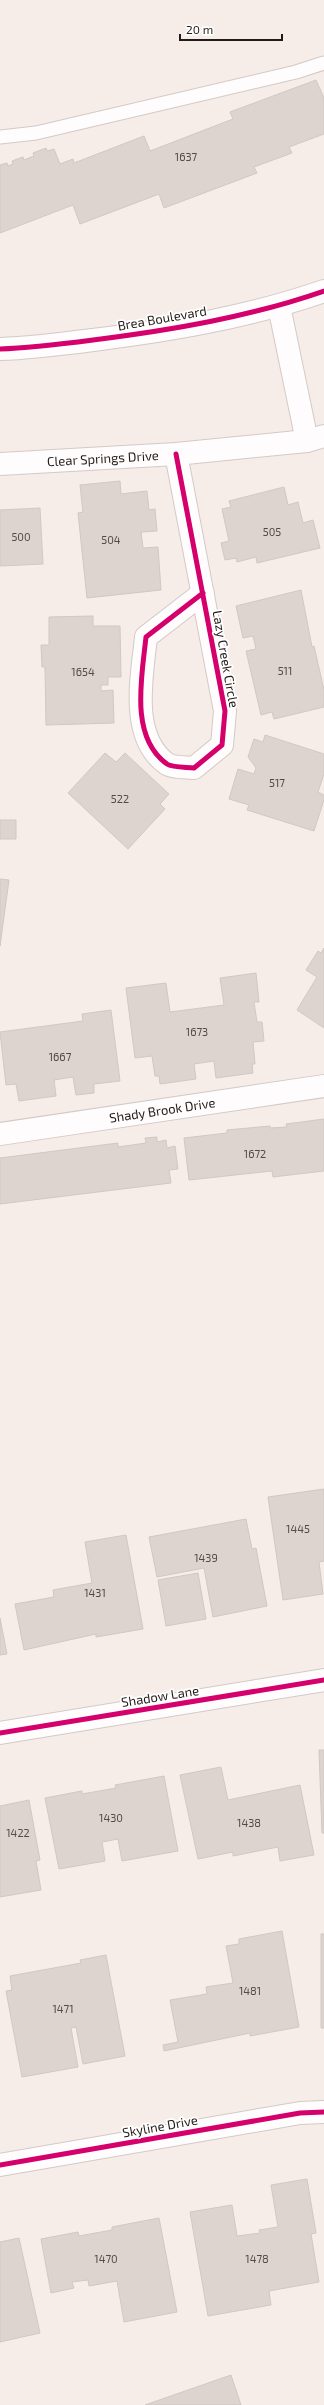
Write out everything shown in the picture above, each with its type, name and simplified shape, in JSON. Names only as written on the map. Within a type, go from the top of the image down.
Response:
[{"type":"street","name":"Brea Boulevard","points":[[0,349],[23,348],[160,332],[279,306],[324,291]]},
{"type":"street","points":[[279,306],[315,438]]},
{"type":"street","name":"Clear Springs Drive","points":[[0,464],[176,454],[315,438]]},
{"type":"street","name":"Lazy Creek Circle","points":[[176,454],[203,593],[225,711],[222,745],[194,768],[168,765],[151,748],[139,705],[146,637],[203,593]]},
{"type":"street","name":"Shady Brook Drive","points":[[0,1134],[324,1086]]},
{"type":"street","name":"Shadow Lane","points":[[0,1733],[324,1680]]},
{"type":"street","name":"Skyline Drive","points":[[0,2165],[300,2112],[324,2112]]},
{"type":"lane","points":[[0,136],[36,133],[296,72],[324,62]]},
{"type":"building","points":[[316,80],[324,98],[324,134],[289,147],[292,153],[254,167],[257,173],[164,208],[159,194],[80,224],[73,205],[0,233],[0,165],[7,163],[8,166],[13,164],[12,161],[23,157],[24,160],[34,156],[33,153],[46,148],[47,151],[54,149],[60,164],[73,159],[74,163],[144,136],[150,151],[233,119],[230,112]]},
{"type":"building","points":[[120,481],[121,494],[147,491],[149,510],[155,509],[157,531],[141,532],[143,548],[158,547],[161,590],[87,598],[78,513],[83,512],[80,485]]},
{"type":"building","points":[[284,487],[288,505],[298,502],[303,523],[313,520],[320,548],[257,563],[256,557],[237,562],[236,558],[225,560],[221,543],[229,541],[222,509],[231,507],[229,501]]},
{"type":"building","points":[[40,508],[43,564],[0,566],[0,510]]},
{"type":"building","points":[[301,590],[312,647],[314,646],[324,690],[324,707],[274,719],[272,712],[261,715],[246,651],[256,649],[253,636],[243,638],[236,606]]},
{"type":"building","points":[[93,616],[93,626],[120,626],[121,677],[108,677],[108,685],[101,685],[101,691],[113,690],[114,723],[46,725],[45,667],[42,667],[41,645],[49,645],[49,617]]},
{"type":"building","points":[[265,735],[324,754],[324,774],[318,792],[324,795],[324,800],[314,831],[247,810],[249,805],[229,799],[238,769],[254,774],[256,768],[248,757],[254,739],[263,742]]},
{"type":"building","points":[[105,753],[116,762],[125,753],[169,794],[160,804],[165,809],[128,849],[68,793]]},
{"type":"building","points":[[0,820],[16,820],[16,839],[0,839]]},
{"type":"building","points":[[0,879],[9,880],[0,946]]},
{"type":"building","points":[[324,948],[324,1028],[297,1010],[317,977],[306,970],[318,951],[321,953]]},
{"type":"building","points":[[256,973],[259,1002],[254,1002],[257,1022],[262,1022],[264,1041],[253,1042],[255,1064],[252,1064],[253,1073],[216,1078],[214,1061],[194,1064],[196,1079],[160,1084],[159,1076],[155,1076],[152,1056],[135,1058],[126,988],[166,983],[170,1012],[224,1005],[220,978]]},
{"type":"building","points":[[111,1010],[120,1081],[94,1084],[94,1093],[76,1095],[73,1077],[54,1080],[56,1096],[19,1101],[16,1084],[6,1085],[0,1032],[83,1021],[82,1014]]},
{"type":"building","points":[[324,1119],[324,1171],[273,1177],[272,1171],[189,1180],[184,1138],[227,1133],[227,1130],[270,1126],[270,1128],[287,1127],[286,1124]]},
{"type":"building","points":[[157,1137],[157,1142],[166,1140],[167,1148],[175,1146],[178,1169],[169,1170],[171,1183],[0,1204],[0,1158],[118,1143],[118,1147],[146,1143],[145,1138]]},
{"type":"building","points":[[324,1489],[324,1561],[319,1562],[323,1594],[283,1600],[268,1497]]},
{"type":"building","points":[[246,1519],[252,1549],[256,1548],[267,1606],[213,1617],[204,1568],[157,1577],[149,1537]]},
{"type":"building","points":[[126,1535],[143,1629],[96,1637],[96,1634],[24,1650],[15,1604],[54,1597],[53,1590],[92,1583],[85,1542]]},
{"type":"building","points":[[198,1573],[206,1619],[166,1626],[158,1580]]},
{"type":"building","points":[[0,1618],[7,1654],[0,1655]]},
{"type":"building","points":[[319,1750],[324,1750],[324,1833],[322,1833]]},
{"type":"building","points":[[221,1767],[228,1800],[300,1785],[314,1855],[280,1861],[278,1847],[233,1856],[233,1852],[198,1859],[180,1775]]},
{"type":"building","points":[[164,1776],[178,1851],[122,1861],[118,1839],[102,1842],[105,1861],[59,1869],[45,1798],[82,1791],[82,1794],[116,1788],[115,1785]]},
{"type":"building","points":[[29,1800],[40,1860],[36,1861],[41,1890],[0,1897],[0,1806]]},
{"type":"building","points":[[282,1931],[299,2027],[250,2036],[250,2033],[164,2051],[163,2045],[178,2042],[170,2000],[207,1994],[206,1987],[233,1983],[226,1946],[239,1944],[239,1939]]},
{"type":"building","points":[[321,1934],[324,1934],[324,2028],[321,2028]]},
{"type":"building","points":[[106,1955],[125,2056],[83,2064],[76,2027],[71,2028],[78,2067],[22,2077],[6,1991],[12,1990],[10,1976],[81,1963],[80,1960]]},
{"type":"building","points":[[307,2179],[316,2233],[311,2234],[319,2282],[269,2291],[271,2305],[208,2316],[190,2212],[232,2205],[237,2236],[260,2233],[259,2230],[278,2227],[271,2185]]},
{"type":"building","points":[[159,2218],[177,2312],[124,2322],[117,2281],[89,2286],[88,2280],[72,2282],[74,2288],[51,2293],[41,2239],[78,2232],[79,2236],[112,2230],[112,2227]]},
{"type":"building","points":[[19,2238],[40,2333],[0,2342],[0,2242]]},
{"type":"building","points":[[231,2375],[241,2405],[145,2405]]},
{"type":"cycle path","points":[[0,349],[70,343],[210,322],[267,308],[324,291]]},
{"type":"cycle path","points":[[176,454],[225,711],[222,745],[194,768],[176,767],[167,764],[155,752],[147,738],[143,722],[141,687],[146,637],[203,593]]},
{"type":"cycle path","points":[[0,1733],[324,1680]]},
{"type":"cycle path","points":[[0,2165],[300,2113],[324,2112]]}]
